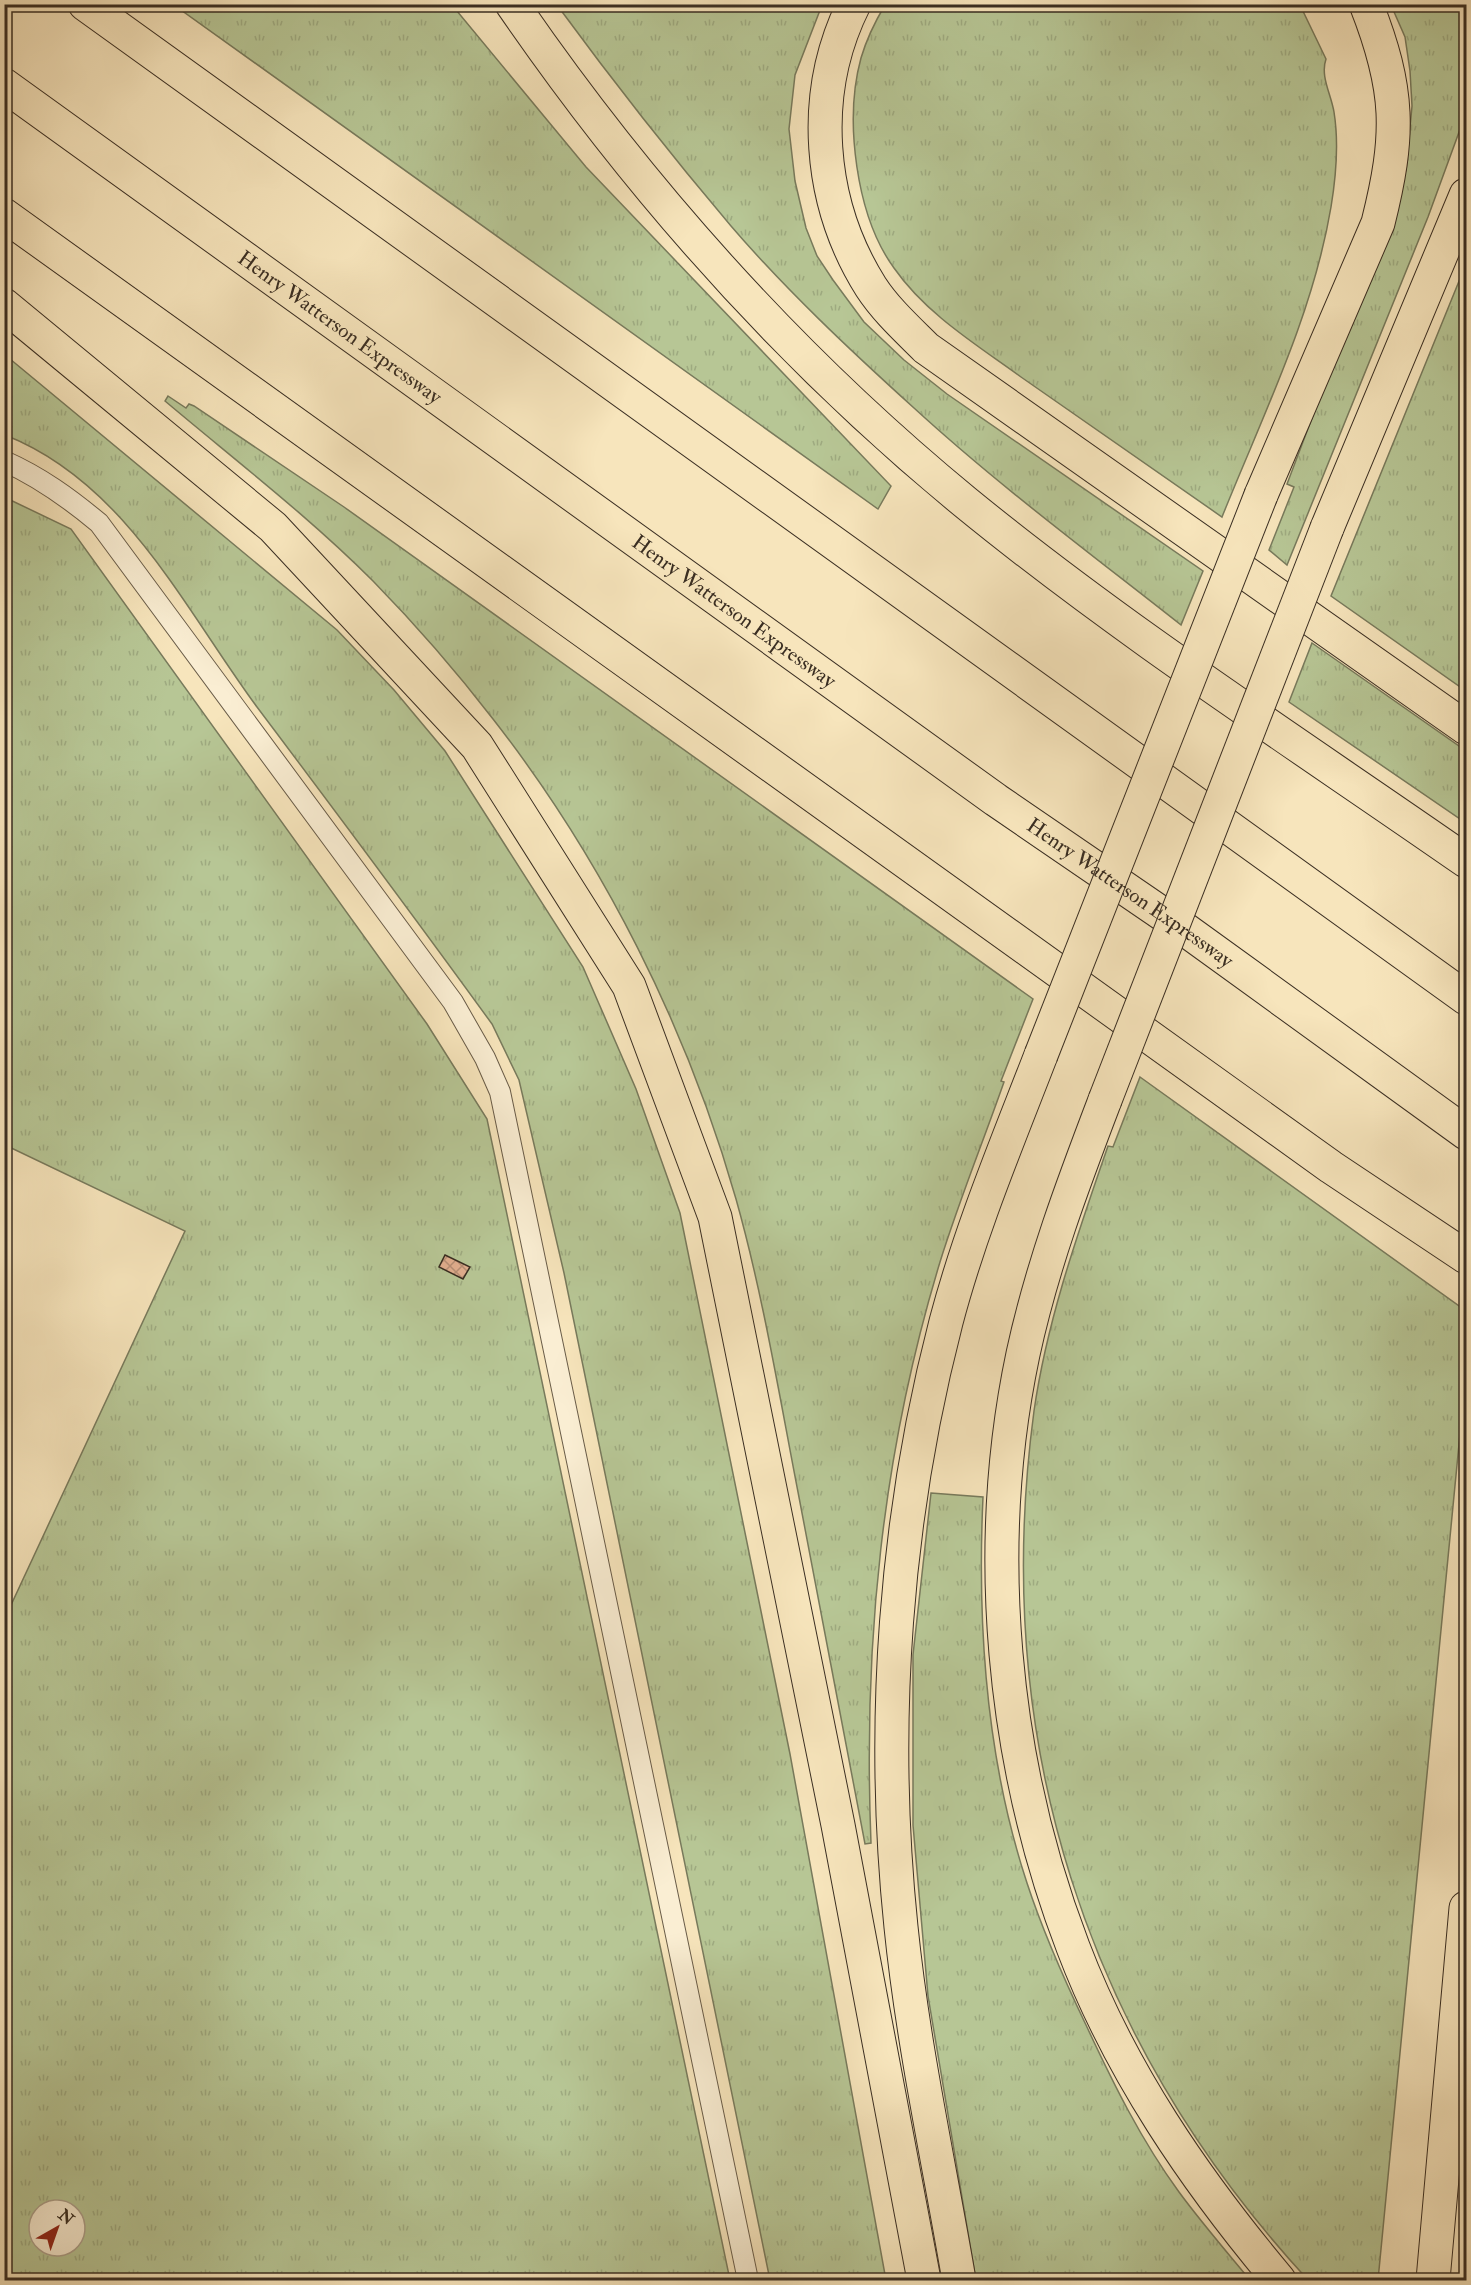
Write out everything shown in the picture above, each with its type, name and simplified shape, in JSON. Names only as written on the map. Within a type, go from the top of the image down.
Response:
[{"type":"highway","points":[[85,4],[1467,998]]},
{"type":"highway","points":[[485,4],[549,59]]},
{"type":"highway","points":[[512,4],[549,59],[630,164],[705,251],[815,367],[916,460],[1020,545],[1126,625],[1467,861]]},
{"type":"highway","points":[[854,4],[837,48],[828,89],[825,137],[828,181],[837,216],[852,254],[872,288],[894,316],[926,348],[1467,728]]},
{"type":"highway","points":[[959,2280],[901,1929],[892,1771],[894,1657],[902,1560],[913,1478],[946,1321],[990,1186],[1261,495],[1378,224],[1389,178],[1394,139],[1393,101],[1388,69],[1366,4]]},
{"type":"highway","name":"Henry Watterson Expressway","points":[[4,85],[996,800],[1183,928],[1467,1133]]},
{"type":"highway","points":[[1279,2280],[1236,2229],[1187,2164],[1146,2097],[1073,1949],[1060,1910],[1035,1822],[1018,1746],[1007,1655],[1002,1537],[1010,1435],[1037,1296],[1055,1235],[1105,1100],[1327,528],[1467,195]]},
{"type":"highway","points":[[4,215],[1331,1167],[1467,1257]]},
{"type":"highway","points":[[4,305],[273,527],[469,738],[629,986],[715,1217],[838,1824],[924,2280]]},
{"type":"highway","points":[[1432,2280],[1467,1908]]},
{"type":"lane","points":[[4,460],[33,474],[69,498],[99,523],[453,1002],[485,1058],[500,1092],[518,1166],[748,2280]]},
{"type":"green space","points":[[174,5],[452,5],[586,167],[891,486],[878,509]]},
{"type":"green space","points":[[557,5],[822,5],[795,75],[789,129],[795,181],[806,228],[817,256],[864,322],[904,360],[947,394],[1203,571],[1181,625],[1045,519],[946,437],[820,320],[752,250],[708,199]]},
{"type":"green space","points":[[885,5],[1300,5],[1326,59],[1324,72],[1334,112],[1336,136],[1333,196],[1323,247],[1299,326],[1222,517],[970,341],[921,300],[894,268],[881,247],[870,222],[862,195],[854,138],[856,83],[861,58]]},
{"type":"green space","points":[[1391,5],[1466,5],[1466,113],[1428,217],[1287,565],[1269,550],[1294,487],[1287,484],[1406,170],[1412,106],[1410,71],[1405,37]]},
{"type":"green space","points":[[1466,264],[1466,691],[1331,596]]},
{"type":"green space","points":[[4,354],[337,630],[394,690],[445,751],[583,967],[636,1089],[680,1213],[790,1754],[886,2280],[770,2280],[564,1273],[519,1080],[492,1024],[257,707],[149,552],[85,483],[47,456],[5,435]]},
{"type":"green space","points":[[168,396],[186,408],[189,404],[194,406],[344,507],[1033,999],[1001,1081],[1004,1082],[940,1262],[920,1334],[904,1405],[891,1477],[874,1622],[870,1695],[871,1843],[865,1844],[770,1345],[746,1235],[716,1135],[693,1071],[667,1009],[637,947],[605,887],[533,773],[450,666],[389,597],[348,557],[297,511],[165,401]]},
{"type":"green space","points":[[4,497],[71,529],[427,1024],[487,1119],[730,2280],[5,2280],[5,1618],[185,1231],[5,1145]]},
{"type":"green space","points":[[1312,643],[1466,751],[1466,823],[1289,702]]},
{"type":"green space","points":[[1140,1077],[1466,1311],[1466,1372],[1378,2280],[1308,2280],[1230,2187],[1165,2088],[1112,1985],[1071,1878],[1043,1766],[1027,1651],[1024,1533],[1034,1411],[1055,1310],[1075,1244],[1108,1146],[1113,1147]]},
{"type":"green space","points":[[931,1493],[983,1497],[981,1546],[983,1644],[993,1741],[1013,1836],[1047,1937],[1096,2047],[1140,2132],[1179,2192],[1250,2280],[976,2280],[928,1996],[913,1825],[913,1655]]},
{"type":"building","points":[[445,1255],[470,1267],[463,1279],[439,1267]]}]
